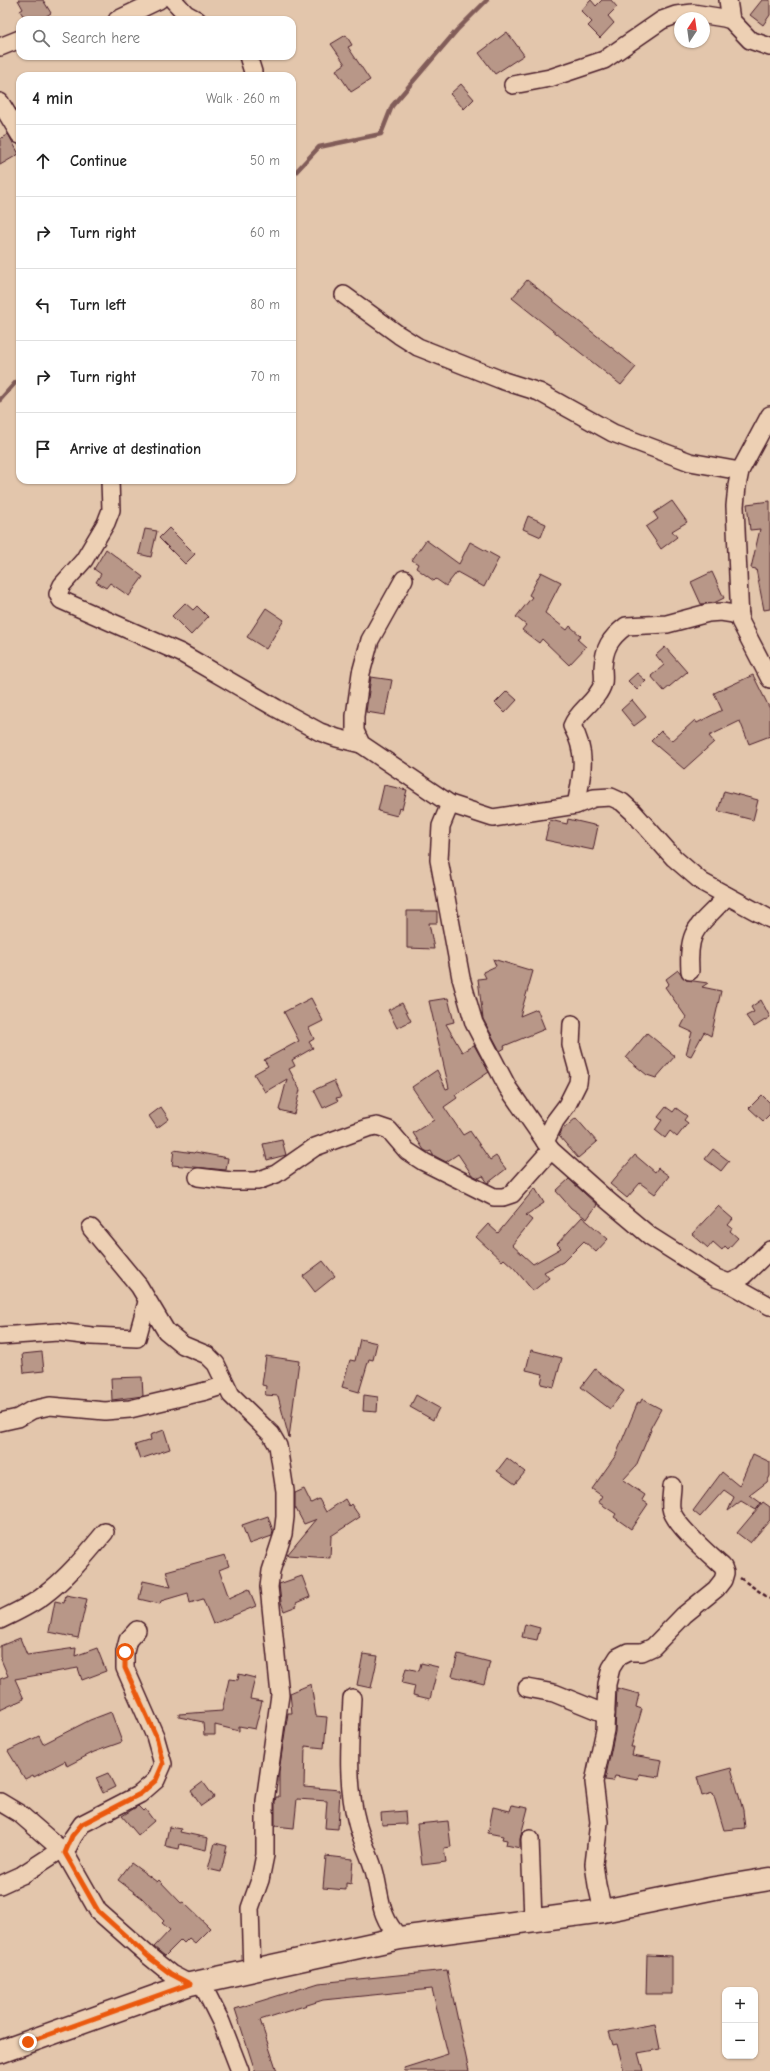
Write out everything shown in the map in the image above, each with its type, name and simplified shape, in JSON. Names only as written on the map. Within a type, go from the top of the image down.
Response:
[{"type":"street","points":[[125,16],[159,0]]},
{"type":"street","points":[[173,0],[190,16]]},
{"type":"street","points":[[728,0],[730,20]]},
{"type":"street","points":[[513,85],[550,78],[604,60],[662,20],[676,15],[693,13],[730,20],[745,36],[770,47]]},
{"type":"street","points":[[0,47],[16,41]]},
{"type":"street","points":[[249,60],[253,72]]},
{"type":"street","points":[[0,102],[16,128]]},
{"type":"street","points":[[344,295],[418,347],[504,381],[539,392],[613,433],[690,462],[740,471]]},
{"type":"street","points":[[770,415],[740,471],[736,486],[735,506],[740,621],[770,679]]},
{"type":"street","points":[[110,484],[111,510],[106,523],[84,560],[62,585],[58,594],[61,600],[181,653],[270,705],[320,732],[361,744],[450,804],[493,818],[576,805],[594,798],[610,798],[622,802],[633,812],[679,863],[702,882],[770,919]]},
{"type":"street","points":[[361,744],[355,730],[355,716],[363,667],[370,640],[404,579]]},
{"type":"street","points":[[576,805],[583,771],[583,756],[572,726],[574,720],[588,707],[603,683],[604,653],[610,640],[626,626],[667,624],[708,613],[721,612],[740,615]]},
{"type":"street","points":[[450,804],[441,826],[439,860],[461,978],[474,1023],[508,1088],[548,1146],[650,1236],[716,1278],[729,1283],[770,1306]]},
{"type":"street","points":[[690,971],[689,955],[696,928],[727,896]]},
{"type":"street","points":[[198,1176],[231,1181],[257,1181],[276,1174],[315,1147],[367,1128],[377,1126],[389,1130],[407,1151],[424,1162],[494,1197],[503,1197],[512,1194],[548,1146],[555,1122],[567,1105],[578,1083],[579,1074],[571,1045],[572,1024]]},
{"type":"street","points":[[92,1228],[139,1286],[147,1302],[166,1331],[184,1346],[207,1355],[216,1364],[231,1395],[271,1434],[278,1446],[285,1491],[283,1534],[270,1571],[269,1587],[280,1695],[265,1801],[265,1855],[260,1880],[250,1908],[252,1972]]},
{"type":"street","points":[[729,1283],[742,1277],[770,1250]]},
{"type":"street","points":[[0,1336],[58,1332],[92,1336],[137,1338],[147,1302]]},
{"type":"street","points":[[0,1422],[18,1418],[32,1410],[50,1406],[105,1411],[130,1409],[225,1385]]},
{"type":"street","points":[[603,1911],[594,1864],[599,1822],[594,1782],[605,1730],[607,1684],[611,1668],[618,1657],[628,1652],[642,1652],[653,1648],[684,1615],[716,1589],[723,1580],[725,1573],[723,1567],[687,1533],[674,1517],[670,1509],[672,1486]]},
{"type":"street","points":[[0,1620],[42,1597],[60,1582],[75,1568],[105,1532]]},
{"type":"street","points":[[0,1885],[11,1881],[63,1851],[72,1836],[82,1824],[140,1794],[156,1780],[163,1764],[156,1736],[125,1668],[125,1652],[128,1640],[137,1630]]},
{"type":"street","points":[[527,1688],[554,1693],[606,1714]]},
{"type":"street","points":[[352,1698],[350,1761],[351,1785],[356,1822],[375,1873],[385,1920],[400,1938]]},
{"type":"street","points":[[0,1802],[20,1814],[63,1851],[98,1911],[150,1958],[171,1974],[196,1983],[221,2022],[240,2071]]},
{"type":"street","points":[[530,1839],[533,1920]]},
{"type":"street","points":[[0,2052],[196,1983],[252,1972],[400,1938],[603,1911],[715,1888],[770,1879]]},
{"type":"path","points":[[725,1573],[746,1581],[770,1599]]},
{"type":"building","points":[[18,0],[43,0],[51,13],[46,16],[23,16],[20,11],[23,9]]},
{"type":"building","points":[[591,0],[596,6],[602,0],[611,0],[617,7],[608,16],[614,23],[600,38],[588,26],[592,22],[581,11]]},
{"type":"building","points":[[762,0],[770,0],[770,15],[763,25],[750,15]]},
{"type":"building","points":[[507,32],[524,55],[495,74],[479,53]]},
{"type":"building","points":[[346,35],[352,45],[348,47],[370,80],[351,92],[336,70],[345,64],[331,44]]},
{"type":"building","points":[[461,84],[474,99],[464,109],[450,94]]},
{"type":"building","points":[[8,134],[16,149],[16,156],[0,165],[0,139]]},
{"type":"building","points":[[527,280],[636,367],[621,385],[512,298]]},
{"type":"building","points":[[672,501],[687,522],[672,531],[677,537],[661,549],[646,527],[658,519],[654,513]]},
{"type":"building","points":[[770,501],[770,609],[764,610],[756,569],[751,568],[760,529],[750,530],[747,504]]},
{"type":"building","points":[[528,516],[546,524],[541,537],[523,529]]},
{"type":"building","points":[[169,528],[195,554],[185,564],[159,538]]},
{"type":"building","points":[[145,529],[157,531],[151,557],[139,554]]},
{"type":"building","points":[[426,540],[459,564],[470,542],[499,558],[484,587],[457,572],[446,586],[436,579],[434,581],[416,568],[418,564],[412,560]]},
{"type":"building","points":[[106,549],[143,577],[129,596],[110,583],[106,588],[96,582],[101,574],[94,569]]},
{"type":"building","points":[[541,572],[561,582],[545,613],[567,630],[570,626],[581,636],[577,639],[586,647],[569,665],[542,639],[539,643],[522,630],[526,625],[516,617],[532,597],[529,595]]},
{"type":"building","points":[[712,572],[724,598],[714,603],[701,604],[691,582]]},
{"type":"building","points":[[185,603],[193,610],[197,606],[208,617],[191,635],[172,616]]},
{"type":"building","points":[[266,608],[284,620],[266,649],[247,637]]},
{"type":"building","points":[[665,647],[687,672],[664,691],[651,676],[664,665],[656,655]]},
{"type":"building","points":[[637,673],[646,681],[637,690],[628,681]]},
{"type":"building","points":[[753,675],[770,709],[770,736],[749,744],[740,721],[709,736],[714,742],[684,769],[651,741],[661,731],[672,741],[695,720],[697,723],[722,710],[714,693]]},
{"type":"building","points":[[371,677],[392,680],[385,715],[366,712]]},
{"type":"building","points":[[507,691],[517,700],[505,713],[495,703]]},
{"type":"building","points":[[632,700],[646,717],[634,726],[621,710]]},
{"type":"building","points":[[384,785],[407,790],[402,809],[399,808],[397,816],[378,811]]},
{"type":"building","points":[[724,791],[758,800],[753,820],[718,811]]},
{"type":"building","points":[[568,819],[598,826],[593,850],[545,840],[550,820],[567,824]]},
{"type":"building","points":[[407,911],[437,911],[437,923],[429,923],[434,949],[407,948]]},
{"type":"building","points":[[493,959],[533,971],[520,1016],[537,1009],[545,1029],[504,1046],[505,1048],[500,1051],[483,1019],[478,979],[486,978],[483,972],[496,966]]},
{"type":"building","points":[[678,970],[686,980],[708,983],[702,987],[721,991],[711,1036],[704,1032],[691,1056],[686,1054],[692,1032],[681,1027],[686,1017],[665,987],[669,984],[666,979]]},
{"type":"building","points":[[311,998],[323,1021],[309,1028],[314,1039],[309,1042],[313,1048],[292,1060],[295,1066],[289,1069],[300,1090],[294,1114],[279,1110],[287,1079],[265,1092],[254,1074],[268,1066],[264,1060],[299,1041],[284,1012]]},
{"type":"building","points":[[448,998],[454,1022],[446,1024],[462,1052],[474,1045],[489,1072],[455,1095],[457,1098],[444,1107],[463,1135],[470,1131],[490,1160],[496,1156],[506,1169],[488,1183],[483,1176],[479,1178],[472,1175],[458,1154],[446,1162],[433,1155],[431,1151],[428,1152],[424,1150],[413,1133],[434,1120],[412,1087],[437,1070],[446,1089],[449,1088],[429,1001]]},
{"type":"building","points":[[761,1000],[770,1017],[754,1027],[746,1016],[754,1012],[751,1007]]},
{"type":"building","points":[[402,1003],[411,1021],[397,1028],[388,1010]]},
{"type":"building","points":[[647,1033],[675,1056],[656,1078],[647,1075],[626,1058]]},
{"type":"building","points":[[334,1081],[341,1097],[336,1098],[338,1101],[323,1108],[314,1090]]},
{"type":"building","points":[[762,1095],[770,1103],[770,1114],[763,1121],[749,1108]]},
{"type":"building","points":[[161,1107],[169,1119],[157,1128],[149,1116]]},
{"type":"building","points":[[666,1107],[673,1112],[676,1108],[687,1116],[684,1120],[688,1123],[677,1137],[670,1131],[665,1138],[655,1130],[662,1120],[658,1117]]},
{"type":"building","points":[[576,1118],[597,1142],[578,1158],[559,1136],[562,1130]]},
{"type":"building","points":[[282,1140],[286,1155],[267,1160],[263,1144]]},
{"type":"building","points":[[713,1149],[729,1161],[721,1171],[705,1159]]},
{"type":"building","points":[[174,1150],[228,1158],[226,1170],[172,1165]]},
{"type":"building","points":[[635,1155],[655,1172],[658,1168],[669,1176],[655,1194],[640,1183],[627,1198],[610,1184]]},
{"type":"building","points":[[569,1179],[597,1205],[587,1219],[571,1208],[556,1191]]},
{"type":"building","points":[[535,1188],[544,1203],[526,1215],[532,1220],[512,1245],[533,1264],[561,1248],[557,1244],[582,1217],[608,1239],[596,1252],[584,1241],[563,1262],[544,1272],[549,1278],[533,1291],[514,1268],[504,1259],[502,1261],[476,1237],[488,1224],[498,1233]]},
{"type":"building","points":[[718,1206],[733,1219],[728,1225],[732,1228],[730,1231],[738,1238],[728,1249],[725,1246],[722,1250],[713,1242],[708,1248],[692,1234]]},
{"type":"building","points":[[323,1261],[335,1276],[315,1292],[303,1276]]},
{"type":"building","points":[[360,1339],[377,1343],[373,1360],[369,1359],[359,1392],[342,1387],[350,1360],[355,1361]]},
{"type":"building","points":[[531,1350],[562,1358],[554,1387],[541,1384],[543,1374],[526,1370]]},
{"type":"building","points":[[42,1352],[44,1371],[24,1373],[22,1354]]},
{"type":"building","points":[[266,1356],[299,1361],[289,1438],[278,1396],[265,1395],[266,1386],[262,1385]]},
{"type":"building","points":[[595,1369],[624,1391],[610,1409],[581,1387]]},
{"type":"building","points":[[142,1377],[143,1396],[112,1400],[111,1378]]},
{"type":"building","points":[[364,1395],[378,1397],[377,1412],[363,1411]]},
{"type":"building","points":[[416,1395],[439,1408],[433,1420],[410,1407]]},
{"type":"building","points":[[642,1399],[661,1409],[650,1429],[651,1430],[636,1466],[623,1480],[645,1495],[642,1500],[648,1504],[631,1529],[614,1517],[616,1514],[598,1502],[602,1496],[592,1489],[616,1455],[638,1402],[640,1403]]},
{"type":"building","points":[[164,1430],[170,1449],[140,1459],[135,1445],[151,1440],[150,1435]]},
{"type":"building","points":[[753,1454],[770,1462],[770,1476],[767,1482],[750,1495],[761,1503],[756,1510],[741,1501],[728,1511],[734,1497],[724,1490],[700,1517],[693,1511],[722,1472],[739,1486]]},
{"type":"building","points":[[507,1458],[525,1472],[515,1484],[497,1471]]},
{"type":"building","points":[[304,1489],[311,1503],[319,1499],[326,1512],[345,1499],[349,1506],[351,1504],[360,1517],[331,1536],[330,1558],[287,1555],[317,1519],[304,1524],[295,1507],[295,1493]]},
{"type":"building","points":[[763,1502],[770,1507],[770,1520],[750,1543],[737,1533]]},
{"type":"building","points":[[268,1516],[273,1531],[272,1536],[249,1544],[242,1525]]},
{"type":"building","points":[[225,1555],[229,1566],[219,1570],[229,1598],[249,1589],[256,1606],[213,1624],[203,1599],[190,1603],[188,1593],[161,1601],[160,1604],[139,1599],[143,1581],[171,1587],[166,1571]]},
{"type":"building","points":[[302,1576],[310,1597],[296,1603],[297,1606],[284,1611],[281,1602],[279,1584]]},
{"type":"building","points":[[66,1595],[87,1599],[78,1638],[49,1632],[55,1601],[64,1603]]},
{"type":"building","points":[[525,1624],[540,1628],[537,1640],[522,1637]]},
{"type":"building","points":[[20,1638],[27,1655],[76,1648],[75,1656],[97,1648],[106,1671],[82,1680],[78,1668],[15,1679],[24,1699],[0,1710],[0,1679],[8,1676],[0,1657],[0,1646]]},
{"type":"building","points":[[363,1654],[378,1656],[371,1688],[357,1685]]},
{"type":"building","points":[[458,1654],[490,1662],[484,1684],[452,1676]]},
{"type":"building","points":[[421,1663],[438,1667],[430,1699],[413,1695],[415,1686],[402,1683],[406,1668],[419,1671]]},
{"type":"building","points":[[239,1674],[255,1678],[250,1699],[262,1701],[255,1729],[239,1726],[239,1731],[215,1725],[215,1735],[204,1735],[203,1722],[179,1717],[179,1714],[222,1711],[229,1679],[238,1680]]},
{"type":"building","points":[[311,1684],[316,1716],[327,1717],[324,1748],[305,1746],[304,1787],[340,1790],[338,1829],[325,1828],[327,1801],[297,1799],[294,1828],[275,1826],[275,1802],[276,1797],[279,1797],[279,1771],[288,1713],[292,1713],[290,1693]]},
{"type":"building","points":[[617,1688],[639,1694],[636,1707],[642,1709],[631,1747],[634,1747],[632,1755],[662,1760],[659,1777],[639,1774],[638,1780],[615,1776],[613,1781],[605,1780],[615,1732]]},
{"type":"building","points":[[111,1712],[122,1742],[94,1752],[67,1766],[65,1761],[34,1777],[33,1775],[25,1779],[8,1751],[39,1736],[43,1744],[90,1720]]},
{"type":"building","points":[[731,1768],[743,1810],[745,1828],[724,1830],[713,1793],[702,1796],[697,1777]]},
{"type":"building","points":[[108,1773],[115,1787],[103,1793],[96,1778]]},
{"type":"building","points":[[203,1782],[214,1797],[201,1806],[191,1791]]},
{"type":"building","points":[[512,1805],[528,1808],[520,1839],[520,1848],[506,1845],[507,1840],[502,1839],[503,1836],[488,1833],[493,1807],[510,1811]]},
{"type":"building","points":[[138,1806],[143,1811],[145,1809],[154,1821],[138,1835],[122,1816]]},
{"type":"building","points":[[405,1811],[406,1824],[382,1825],[381,1813]]},
{"type":"building","points":[[448,1821],[451,1847],[444,1848],[446,1862],[422,1865],[417,1824]]},
{"type":"building","points":[[169,1827],[181,1829],[180,1832],[208,1838],[206,1850],[180,1844],[179,1849],[165,1846]]},
{"type":"building","points":[[215,1843],[227,1846],[221,1872],[208,1869]]},
{"type":"building","points":[[326,1856],[353,1859],[351,1884],[346,1883],[346,1890],[323,1888]]},
{"type":"building","points":[[131,1863],[157,1882],[159,1880],[181,1903],[183,1902],[210,1928],[195,1943],[189,1938],[184,1943],[181,1940],[165,1956],[154,1947],[170,1930],[162,1923],[164,1921],[142,1898],[118,1880]]},
{"type":"building","points":[[647,1955],[672,1956],[672,1994],[646,1994]]},
{"type":"building","points":[[447,1970],[469,2071],[405,2071],[404,2068],[448,2054],[432,1989],[323,2000],[260,2020],[277,2071],[255,2071],[235,2009],[319,1983]]},
{"type":"building","points":[[655,2024],[660,2049],[638,2053],[643,2071],[624,2071],[617,2044],[613,2045],[609,2032]]},
{"type":"waterway","points":[[296,172],[319,147],[381,134],[392,106],[457,30],[487,0]]},
{"type":"waterway","points":[[0,400],[16,382]]},
{"type":"route","points":[[28,2042],[190,1984],[171,1974],[150,1958],[98,1911],[65,1853],[72,1836],[82,1824],[140,1794],[156,1780],[163,1764],[156,1736],[125,1668],[125,1652]]}]
